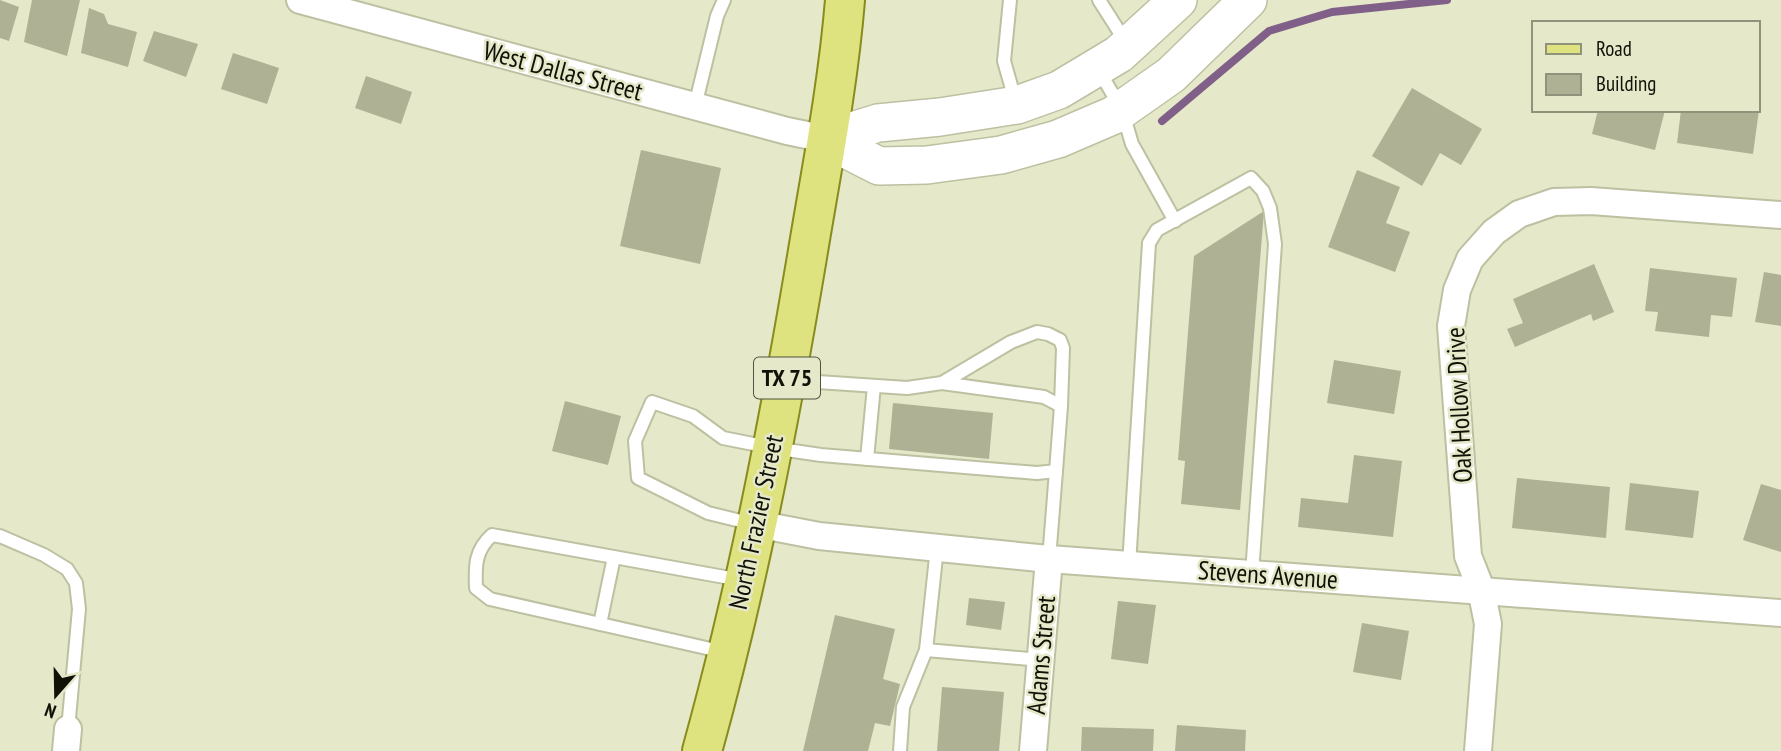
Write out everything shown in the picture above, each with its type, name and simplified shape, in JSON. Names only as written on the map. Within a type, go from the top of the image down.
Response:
[{"type":"main road","name":"North Frazier Street","points":[[702,751],[719,693],[786,380],[827,139],[845,0]]},
{"type":"street","name":"West Dallas Street","points":[[300,0],[330,4],[786,131],[827,139],[879,166],[927,165],[1001,155],[1058,139],[1114,115],[1171,75],[1248,0]]},
{"type":"street","name":"West Dallas Street","points":[[827,139],[878,123],[1017,106],[1059,90],[1119,54],[1178,0]]},
{"type":"street","name":"Oak Hollow Drive","points":[[1478,751],[1488,624],[1481,589],[1468,556],[1451,326],[1457,290],[1470,259],[1494,232],[1519,214],[1554,202],[1591,201],[1781,215]]},
{"type":"street","name":"Stevens Avenue","points":[[757,524],[819,536],[1049,559],[1781,613]]},
{"type":"street","name":"Adams Street","points":[[1033,751],[1049,559]]},
{"type":"lane","points":[[695,106],[717,16],[724,0]]},
{"type":"lane","points":[[1010,0],[1004,61],[1017,106]]},
{"type":"lane","points":[[1099,0],[1128,46]]},
{"type":"lane","points":[[1097,67],[1122,110],[1132,145],[1175,221]]},
{"type":"lane","points":[[1129,565],[1149,243],[1157,230],[1251,178],[1264,191],[1270,208],[1275,244],[1252,574]]},
{"type":"lane","points":[[942,383],[1012,342],[1037,332],[1060,340],[1063,348],[1061,406],[1049,559]]},
{"type":"lane","points":[[786,380],[907,388],[942,383],[1044,397],[1061,406]]},
{"type":"lane","points":[[867,459],[874,386]]},
{"type":"lane","points":[[757,524],[708,513],[638,478],[635,441],[652,402],[693,416],[723,438],[773,448],[821,455],[1037,474],[1056,471]]},
{"type":"lane","points":[[728,653],[490,599],[476,587],[475,563],[484,542],[492,535],[744,581]]},
{"type":"lane","points":[[0,536],[44,555],[67,569],[76,583],[79,609],[67,740]]},
{"type":"lane","points":[[901,751],[903,707],[926,650],[937,548]]},
{"type":"lane","points":[[600,624],[614,557]]},
{"type":"lane","points":[[926,650],[1041,660]]},
{"type":"building","points":[[0,0],[19,7],[9,41],[0,38]]},
{"type":"building","points":[[32,0],[80,0],[67,56],[24,42]]},
{"type":"building","points":[[89,8],[104,14],[108,24],[137,32],[128,67],[81,53]]},
{"type":"building","points":[[154,31],[198,44],[186,77],[143,61]]},
{"type":"building","points":[[233,53],[279,68],[267,104],[221,89]]},
{"type":"building","points":[[366,76],[412,92],[401,124],[355,108]]},
{"type":"building","points":[[1412,88],[1482,129],[1461,165],[1440,153],[1422,186],[1372,156]]},
{"type":"building","points":[[1598,112],[1664,112],[1655,150],[1592,134]]},
{"type":"building","points":[[1681,112],[1759,112],[1753,154],[1677,143]]},
{"type":"building","points":[[641,150],[721,168],[700,264],[620,246]]},
{"type":"building","points":[[1357,170],[1400,187],[1386,223],[1410,232],[1395,272],[1328,247]]},
{"type":"building","points":[[1264,211],[1240,510],[1181,504],[1185,461],[1178,460],[1194,256]]},
{"type":"building","points":[[1594,264],[1614,312],[1593,321],[1591,314],[1515,347],[1507,329],[1523,323],[1513,299]]},
{"type":"building","points":[[1650,268],[1737,278],[1732,317],[1711,315],[1709,337],[1655,331],[1658,312],[1645,311]]},
{"type":"building","points":[[1764,272],[1781,275],[1781,326],[1755,322]]},
{"type":"building","points":[[1334,360],[1401,371],[1394,414],[1327,403]]},
{"type":"building","points":[[565,401],[621,416],[608,465],[552,451]]},
{"type":"building","points":[[893,403],[993,413],[989,459],[889,449]]},
{"type":"building","points":[[1354,455],[1402,461],[1393,537],[1298,527],[1301,498],[1348,503]]},
{"type":"building","points":[[1517,478],[1610,487],[1606,538],[1512,528]]},
{"type":"building","points":[[1630,483],[1699,491],[1693,538],[1625,530]]},
{"type":"building","points":[[1761,484],[1781,490],[1781,552],[1743,540]]},
{"type":"building","points":[[969,598],[1005,602],[1001,630],[966,625]]},
{"type":"building","points":[[1118,601],[1156,605],[1148,664],[1111,659]]},
{"type":"building","points":[[835,615],[895,629],[883,679],[900,684],[890,726],[875,723],[868,751],[803,751]]},
{"type":"building","points":[[1362,623],[1409,631],[1401,680],[1353,672]]},
{"type":"building","points":[[942,687],[1004,692],[999,751],[937,751]]},
{"type":"building","points":[[1177,725],[1246,730],[1245,751],[1175,751]]},
{"type":"building","points":[[1082,727],[1154,729],[1153,751],[1081,751]]},
{"type":"waterway","points":[[1162,121],[1269,31],[1332,12],[1447,0]]}]
